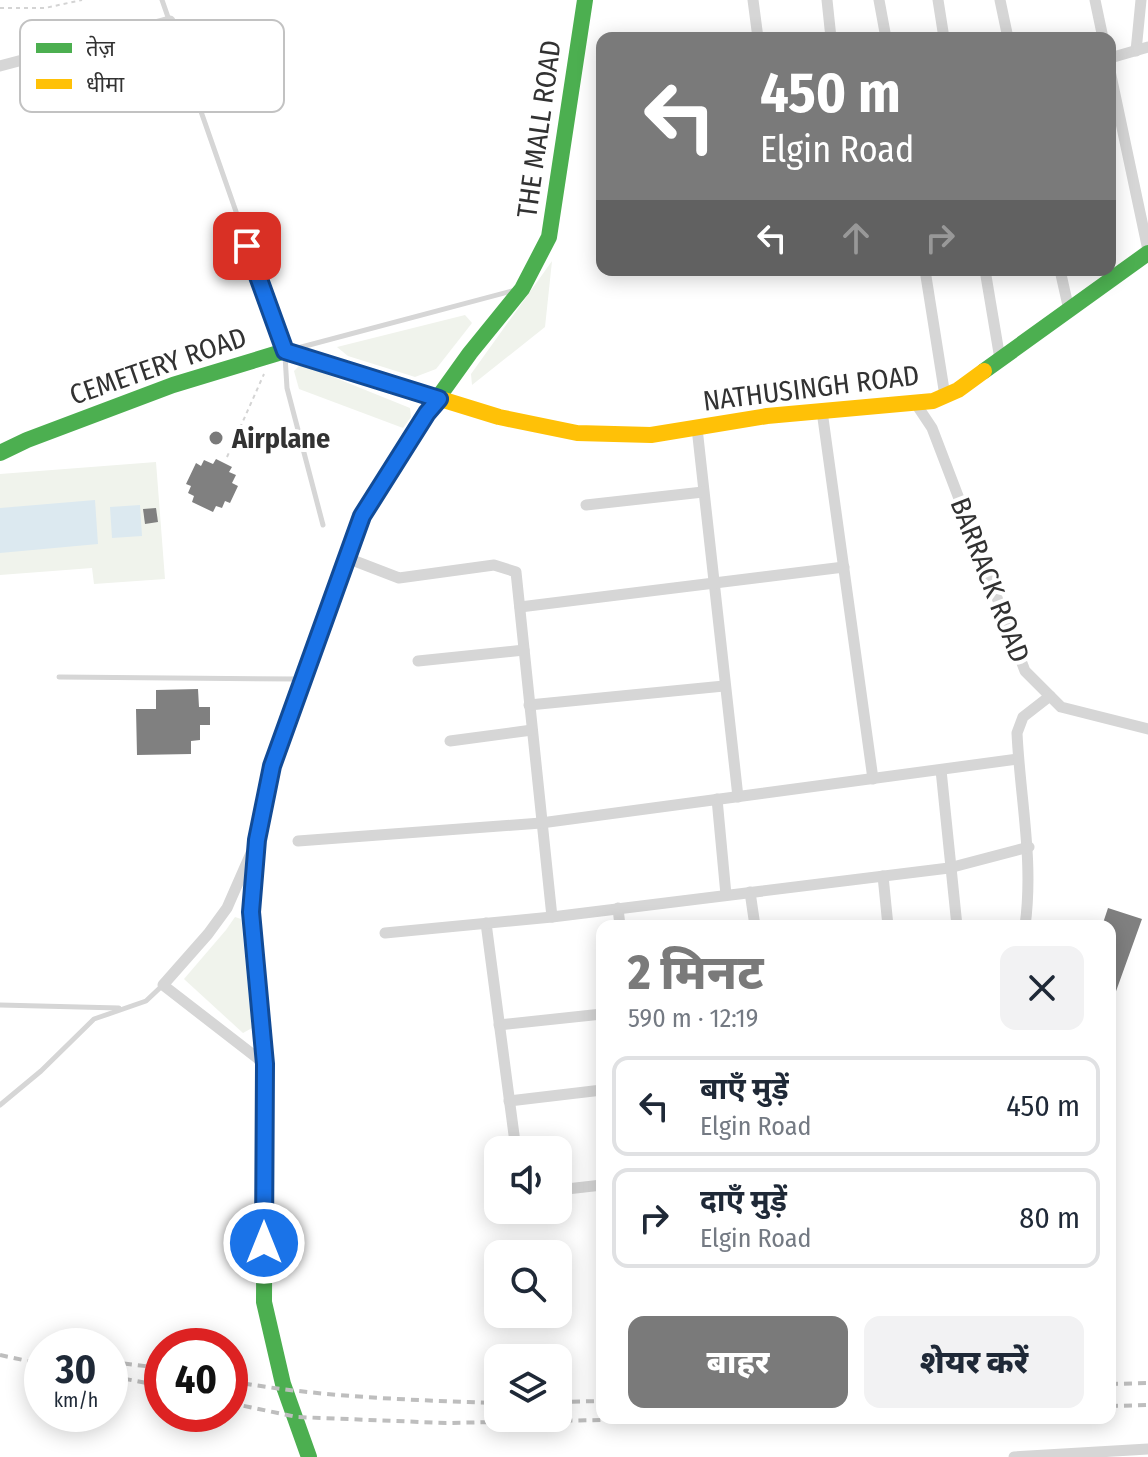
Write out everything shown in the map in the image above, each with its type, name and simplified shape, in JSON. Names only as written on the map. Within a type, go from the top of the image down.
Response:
[{"type":"street","name":"THE MALL ROAD","points":[[309,1457],[283,1384],[264,1302],[265,1064],[251,912],[257,840],[272,766],[362,516],[427,413],[522,289],[549,237],[585,0]]},
{"type":"street","points":[[753,0],[757,32]]},
{"type":"street","points":[[827,0],[830,32]]},
{"type":"street","points":[[879,0],[885,32]]},
{"type":"street","points":[[938,0],[943,32]]},
{"type":"street","points":[[1000,0],[1007,32]]},
{"type":"street","points":[[1095,0],[1102,32]]},
{"type":"street","points":[[1116,56],[1142,49],[1141,0]]},
{"type":"street","points":[[0,66],[20,61]]},
{"type":"street","points":[[1116,100],[1148,252]]},
{"type":"street","name":"NATHUSINGH ROAD","points":[[1116,275],[1148,252]]},
{"type":"street","points":[[926,276],[945,396]]},
{"type":"street","points":[[986,276],[1000,359]]},
{"type":"street","points":[[1061,276],[1069,310]]},
{"type":"street","name":"NATHUSINGH ROAD","points":[[279,353],[499,417],[577,433],[651,435],[767,416],[933,401],[958,390],[1115,276]]},
{"type":"street","name":"CEMETERY ROAD","points":[[0,453],[173,385],[279,353]]},
{"type":"street","name":"BARRACK ROAD","points":[[916,404],[932,428],[1025,671],[1061,707],[1148,729]]},
{"type":"street","points":[[822,411],[873,779]]},
{"type":"street","points":[[697,428],[738,797]]},
{"type":"street","points":[[586,505],[703,492]]},
{"type":"street","points":[[347,558],[399,578],[494,565],[516,572],[552,917]]},
{"type":"street","points":[[520,607],[844,567]]},
{"type":"street","points":[[418,661],[524,650]]},
{"type":"street","points":[[529,705],[724,686]]},
{"type":"street","points":[[1026,920],[1030,892],[1029,847],[1017,733],[1023,717],[1050,696]]},
{"type":"street","points":[[450,741],[532,730]]},
{"type":"street","points":[[298,841],[541,823],[1018,759]]},
{"type":"street","points":[[941,770],[956,920]]},
{"type":"street","points":[[717,799],[726,895]]},
{"type":"street","points":[[257,840],[227,908],[163,985],[265,1064]]},
{"type":"street","points":[[385,933],[552,917],[949,868],[1029,847]]},
{"type":"street","points":[[883,876],[887,920]]},
{"type":"street","points":[[750,892],[754,920]]},
{"type":"street","points":[[618,908],[619,920]]},
{"type":"street","points":[[486,923],[514,1136]]},
{"type":"street","points":[[499,1025],[596,1015]]},
{"type":"street","points":[[509,1101],[596,1091]]},
{"type":"street","points":[[572,1188],[596,1186]]},
{"type":"street","points":[[1014,1457],[1148,1449]]},
{"type":"lane","points":[[162,0],[170,20]]},
{"type":"lane","points":[[201,112],[276,330],[287,388],[323,525]]},
{"type":"lane","name":"CEMETERY ROAD","points":[[279,353],[522,289]]},
{"type":"lane","points":[[59,677],[304,679]]},
{"type":"lane","points":[[0,1105],[41,1071],[94,1019],[146,1001],[163,985]]},
{"type":"lane","points":[[0,1005],[125,1008]]},
{"type":"path","points":[[0,8],[45,8],[82,0]]},
{"type":"path","points":[[227,457],[279,353]]},
{"type":"shaded area","points":[[552,261],[545,327],[472,385],[471,374]]},
{"type":"shaded area","points":[[465,315],[472,323],[436,369],[415,377],[348,356],[337,347]]},
{"type":"shaded area","points":[[301,364],[410,408],[411,417],[403,428],[299,389],[294,371]]},
{"type":"shaded area","points":[[156,462],[165,579],[94,584],[92,568],[0,575],[0,474]]},
{"type":"shaded area","points":[[95,500],[98,544],[0,553],[0,508]]},
{"type":"shaded area","points":[[140,505],[142,536],[112,538],[110,507]]},
{"type":"shaded area","points":[[235,917],[241,919],[252,1028],[243,1033],[184,979]]},
{"type":"building","points":[[216,459],[232,467],[229,472],[236,475],[232,483],[238,486],[230,503],[225,501],[222,508],[216,506],[213,512],[192,502],[194,496],[188,493],[191,486],[186,484],[196,463],[201,466],[204,460],[213,464]]},
{"type":"building","points":[[156,508],[158,522],[145,524],[143,509]]},
{"type":"building","points":[[198,689],[199,707],[210,707],[210,725],[200,725],[200,740],[191,741],[191,754],[137,755],[136,709],[156,709],[156,690]]},
{"type":"building","points":[[1108,908],[1142,919],[1116,991],[1116,920],[1104,920]]},
{"type":"railway","points":[[0,1355],[24,1360]]},
{"type":"railway","points":[[128,1364],[144,1366]]},
{"type":"railway","points":[[128,1379],[144,1383]]},
{"type":"railway","points":[[1116,1384],[1148,1383]]},
{"type":"railway","points":[[248,1384],[330,1394],[484,1402]]},
{"type":"railway","points":[[572,1402],[596,1401]]},
{"type":"railway","points":[[1116,1406],[1148,1405]]},
{"type":"railway","points":[[248,1407],[297,1417],[446,1423],[596,1420]]},
{"type":"traffic: fast","points":[[387,476],[470,353],[522,289],[549,237],[585,0]]},
{"type":"traffic: fast","points":[[984,371],[1148,253]]},
{"type":"traffic: fast","points":[[0,453],[173,385],[285,351],[353,372]]},
{"type":"traffic: fast","points":[[263,1039],[264,1302],[283,1384],[309,1457]]},
{"type":"traffic: slow","points":[[353,372],[499,417],[577,433],[651,435],[767,416],[933,401],[958,390],[984,371]]},
{"type":"traffic: slow","points":[[263,1039],[251,912],[257,840],[272,766],[362,516],[387,476]]},
{"type":"place","name":"Airplane","points":[[216,438]]},
{"type":"route","points":[[247,246],[285,351],[439,399],[362,516],[272,766],[257,840],[251,912],[265,1064],[264,1243]]}]
